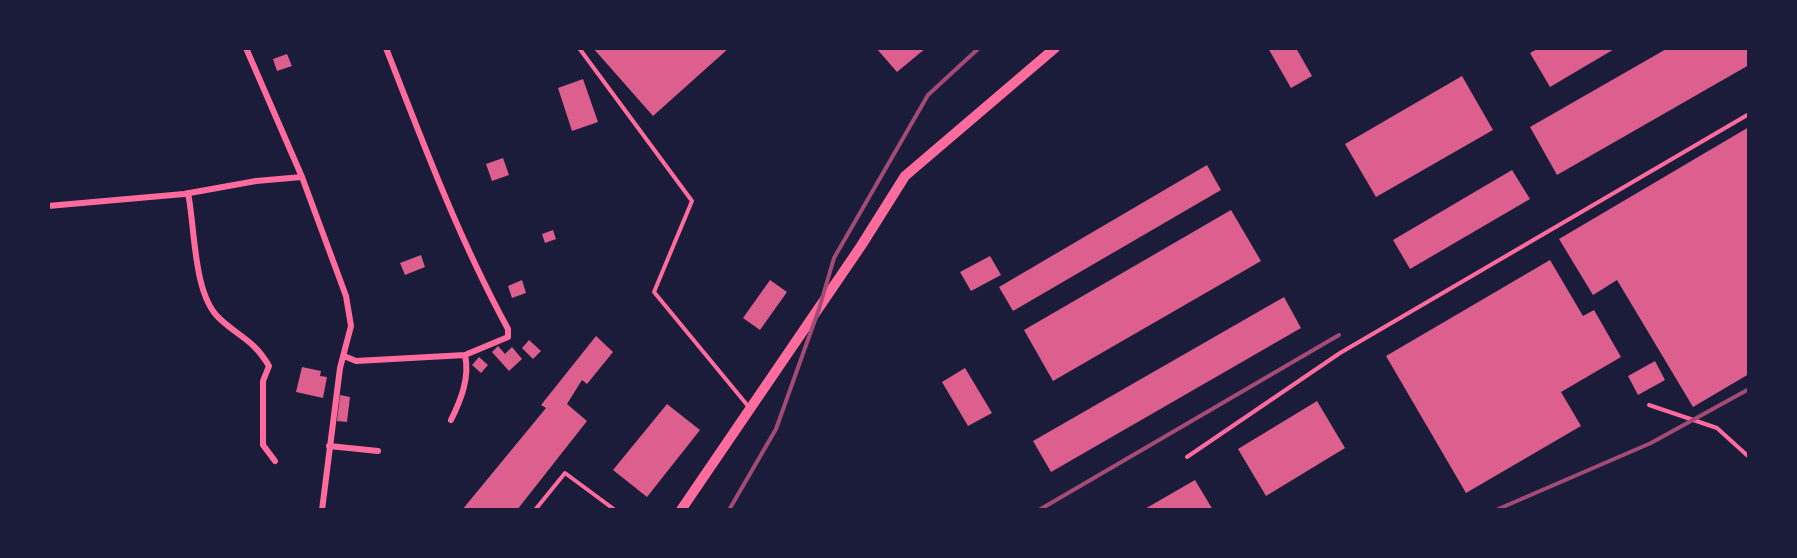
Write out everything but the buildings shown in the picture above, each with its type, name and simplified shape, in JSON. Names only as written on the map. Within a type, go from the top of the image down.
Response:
[{"type":"main road","points":[[681,510],[751,409],[905,176],[1055,48]]},
{"type":"street","points":[[246,48],[302,177],[346,296],[351,326],[340,368],[322,510]]},
{"type":"street","points":[[344,356],[357,361],[465,355],[508,338],[508,329],[478,273],[386,48]]},
{"type":"street","points":[[48,206],[188,193],[256,181],[302,177]]},
{"type":"street","points":[[188,193],[197,263],[207,299],[218,317],[258,348],[269,366],[263,381],[263,445],[275,460]]},
{"type":"street","points":[[452,420],[461,400],[468,368],[465,355]]},
{"type":"street","points":[[329,446],[378,451]]},
{"type":"lane","points":[[579,48],[692,201],[654,292],[751,409]]},
{"type":"lane","points":[[1187,457],[1340,353],[1749,114]]},
{"type":"lane","points":[[1649,405],[1717,428],[1749,457]]},
{"type":"lane","points":[[535,510],[565,473],[615,510]]},
{"type":"railway","points":[[729,510],[776,429],[819,309],[834,258],[928,95],[979,48]]},
{"type":"railway","points":[[1039,510],[1339,335]]},
{"type":"railway","points":[[1496,510],[1651,443],[1749,389]]}]
